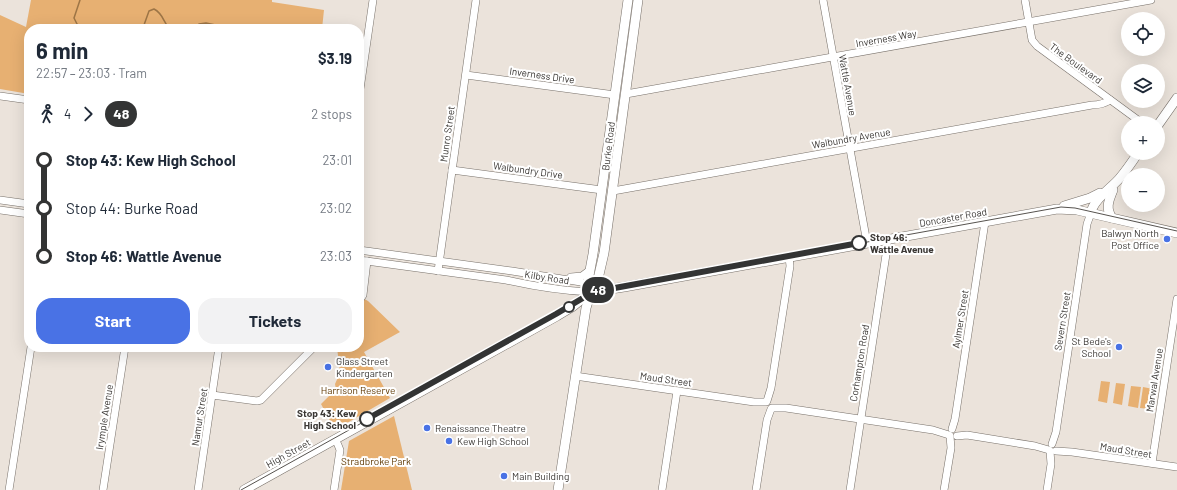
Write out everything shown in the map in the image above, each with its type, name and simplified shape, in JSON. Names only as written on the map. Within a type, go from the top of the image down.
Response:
[{"type":"main road","name":"Burke Road","points":[[591,292],[588,282],[628,0]]},
{"type":"main road","name":"Burke Road","points":[[558,490],[586,311],[591,292],[598,281],[600,274],[613,191],[638,0]]},
{"type":"main road","points":[[620,51],[631,53]]},
{"type":"main road","points":[[1164,116],[1177,98]]},
{"type":"main road","points":[[1091,213],[1092,207],[1096,201],[1114,186],[1133,160]]},
{"type":"main road","points":[[1051,210],[1090,198],[1114,186]]},
{"type":"main road","points":[[1112,218],[1108,211],[1108,206],[1114,186]]},
{"type":"main road","name":"Doncaster Road","points":[[591,292],[1051,210],[1070,209],[1177,233]]},
{"type":"main road","name":"High Street","points":[[244,490],[557,316],[574,306],[591,292]]},
{"type":"street","points":[[364,62],[373,0]]},
{"type":"street","name":"Munro Street","points":[[438,271],[476,0]]},
{"type":"street","name":"Wattle Avenue","points":[[823,0],[867,243]]},
{"type":"street","name":"The Boulevard","points":[[1025,0],[1032,40],[1036,46],[1132,116]]},
{"type":"street","name":"Inverness Way","points":[[626,94],[1151,0]]},
{"type":"street","name":"Inverness Drive","points":[[466,74],[615,95]]},
{"type":"street","points":[[1092,105],[1102,94]]},
{"type":"street","points":[[0,96],[24,99]]},
{"type":"street","name":"Walbundry Avenue","points":[[613,191],[1103,104],[1110,100]]},
{"type":"street","name":"Walbundry Drive","points":[[452,170],[602,190]]},
{"type":"street","points":[[0,200],[24,203]]},
{"type":"street","points":[[0,210],[24,213]]},
{"type":"street","name":"Severn Street","points":[[1047,490],[1087,224],[1091,213]]},
{"type":"street","name":"Aylmer Street","points":[[944,490],[985,222]]},
{"type":"street","name":"Corhampton Road","points":[[850,490],[887,240]]},
{"type":"street","name":"Kilby Road","points":[[364,251],[583,282],[591,292]]},
{"type":"street","points":[[756,490],[790,266],[789,257]]},
{"type":"street","name":"Kilby Road","points":[[364,261],[591,292]]},
{"type":"street","points":[[364,288],[368,261]]},
{"type":"street","points":[[554,288],[557,278],[580,277],[590,270]]},
{"type":"street","name":"Marwal Avenue","points":[[1152,464],[1177,299]]},
{"type":"street","points":[[9,490],[30,352]]},
{"type":"street","name":"Irymple Avenue","points":[[103,490],[124,352]]},
{"type":"street","name":"Namur Street","points":[[198,490],[218,352]]},
{"type":"street","points":[[212,395],[257,401],[261,400],[309,352]]},
{"type":"street","name":"Maud Street","points":[[575,376],[1177,467]]},
{"type":"street","points":[[662,490],[676,391]]},
{"type":"street","points":[[334,490],[340,450],[335,439]]},
{"type":"green space","points":[[31,0],[272,0],[272,2],[324,10],[323,24],[27,24]]},
{"type":"green space","points":[[0,15],[24,26],[24,93],[0,89]]},
{"type":"green space","name":"Harrison Reserve","points":[[364,299],[368,301],[400,332],[364,352]]},
{"type":"green space","name":"Harrison Reserve","points":[[338,352],[364,352],[390,398],[335,430],[321,404],[336,389],[335,384],[340,373]]},
{"type":"green space","points":[[1101,381],[1110,382],[1107,403],[1098,401]]},
{"type":"green space","points":[[1116,383],[1125,384],[1122,405],[1113,403]]},
{"type":"green space","points":[[1131,386],[1141,387],[1138,408],[1128,406]]},
{"type":"green space","points":[[1143,387],[1153,389],[1149,409],[1140,408]]},
{"type":"green space","name":"Stradbroke Park","points":[[394,416],[412,490],[341,490],[349,441]]},
{"type":"waterway","points":[[77,24],[74,18],[80,0]]},
{"type":"waterway","points":[[144,24],[149,11],[154,9],[160,13],[166,24]]},
{"type":"waterway","points":[[199,24],[211,24]]},
{"type":"tram line","points":[[241,490],[556,315],[590,293],[596,291],[1061,207],[1075,208],[1177,231]]},
{"type":"tram line","name":"48","points":[[367,419],[571,306],[593,292],[859,243]]},
{"type":"place","name":"Balwyn North Post Office","points":[[1167,239]]},
{"type":"place","name":"Stop 46: Wattle Avenue","points":[[859,243]]},
{"type":"place","name":"St Bede's School","points":[[1119,347]]},
{"type":"place","name":"Glass Street Kindergarten","points":[[328,367]]},
{"type":"place","name":"Stop 43: Kew High School","points":[[367,419]]},
{"type":"place","name":"Renaissance Theatre","points":[[427,428]]},
{"type":"place","name":"Kew High School","points":[[449,441]]},
{"type":"place","name":"Main Building","points":[[504,476]]}]
